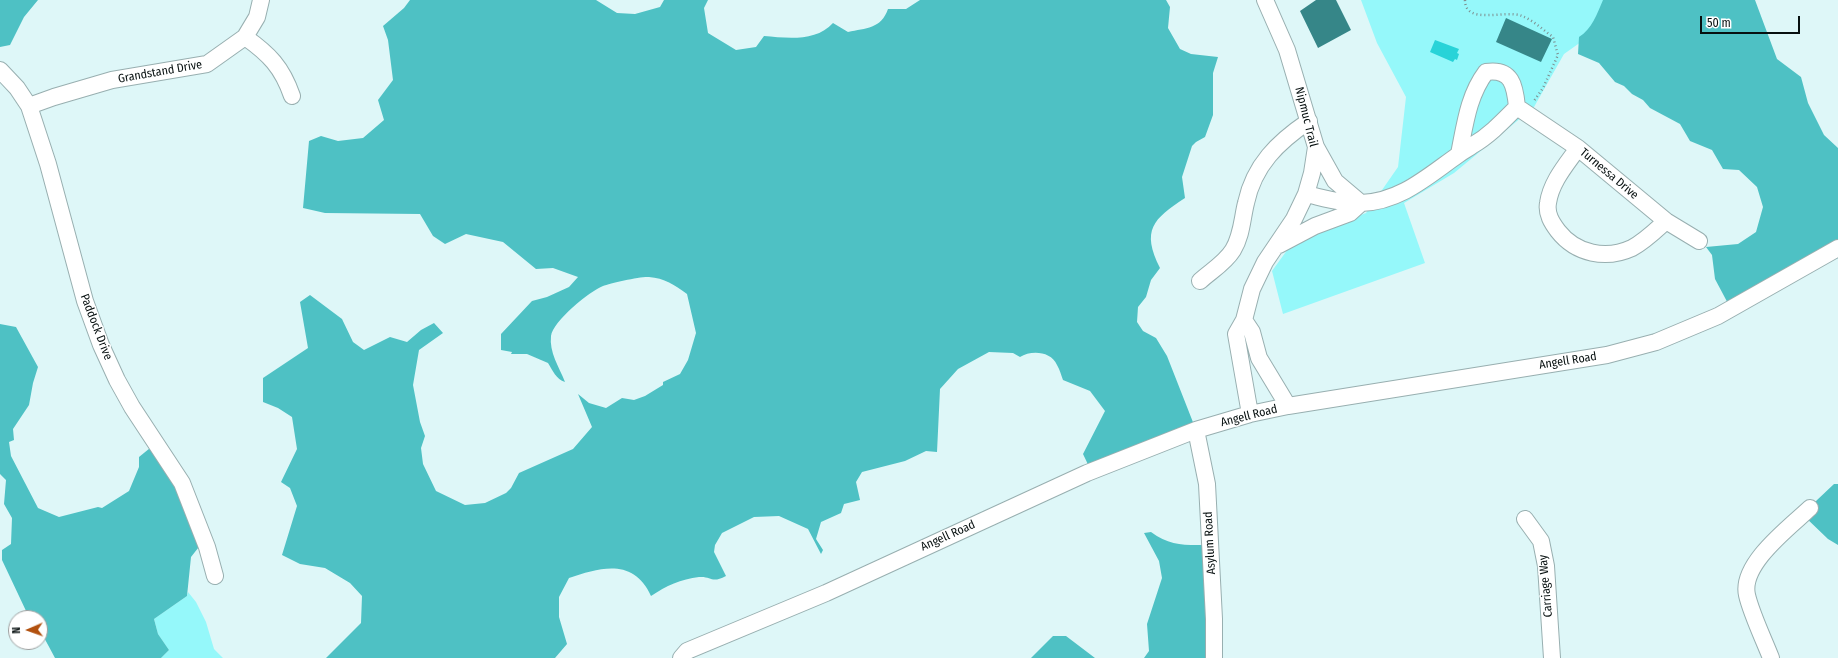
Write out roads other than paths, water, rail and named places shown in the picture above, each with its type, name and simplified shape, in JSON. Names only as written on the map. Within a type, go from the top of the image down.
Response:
[{"type":"street","name":"Grandstand Drive","points":[[29,106],[112,80],[207,64],[245,37],[257,17],[261,0]]},
{"type":"street","name":"Nipmuc Trail","points":[[1250,414],[1236,334],[1244,320],[1252,289],[1265,262],[1277,246],[1306,194],[1312,173],[1316,147],[1288,50],[1265,0]]},
{"type":"street","points":[[245,37],[277,64],[286,80],[292,96]]},
{"type":"street","name":"Paddock Drive","points":[[0,70],[17,88],[29,106],[48,164],[85,301],[101,345],[117,380],[132,406],[182,483],[207,547],[215,576]]},
{"type":"street","points":[[1306,194],[1361,203],[1391,197],[1408,190],[1459,154],[1473,146],[1520,109],[1515,89],[1508,75],[1496,71],[1486,72],[1477,84],[1470,101],[1459,154]]},
{"type":"street","name":"Turnessa Drive","points":[[1520,109],[1578,148],[1666,221],[1699,241]]},
{"type":"street","points":[[1200,281],[1225,260],[1239,239],[1250,188],[1270,153],[1287,136],[1309,121]]},
{"type":"street","points":[[1316,147],[1336,181],[1361,203]]},
{"type":"street","points":[[1578,148],[1557,178],[1547,204],[1548,214],[1561,235],[1582,251],[1597,254],[1614,253],[1632,248],[1648,237],[1666,221]]},
{"type":"street","points":[[1277,246],[1315,226],[1350,213],[1361,203]]},
{"type":"street","name":"Angell Road","points":[[681,658],[687,651],[826,593],[1087,473],[1196,430],[1250,414],[1288,406],[1607,354],[1656,342],[1718,316],[1838,249]]},
{"type":"street","points":[[1244,320],[1252,332],[1259,358],[1288,406]]},
{"type":"street","name":"Asylum Road","points":[[1196,430],[1207,484],[1214,619],[1214,658]]},
{"type":"street","points":[[1771,658],[1746,594],[1748,577],[1763,551],[1810,508]]},
{"type":"street","name":"Carriage Way","points":[[1525,519],[1541,541],[1546,566],[1552,658]]}]
